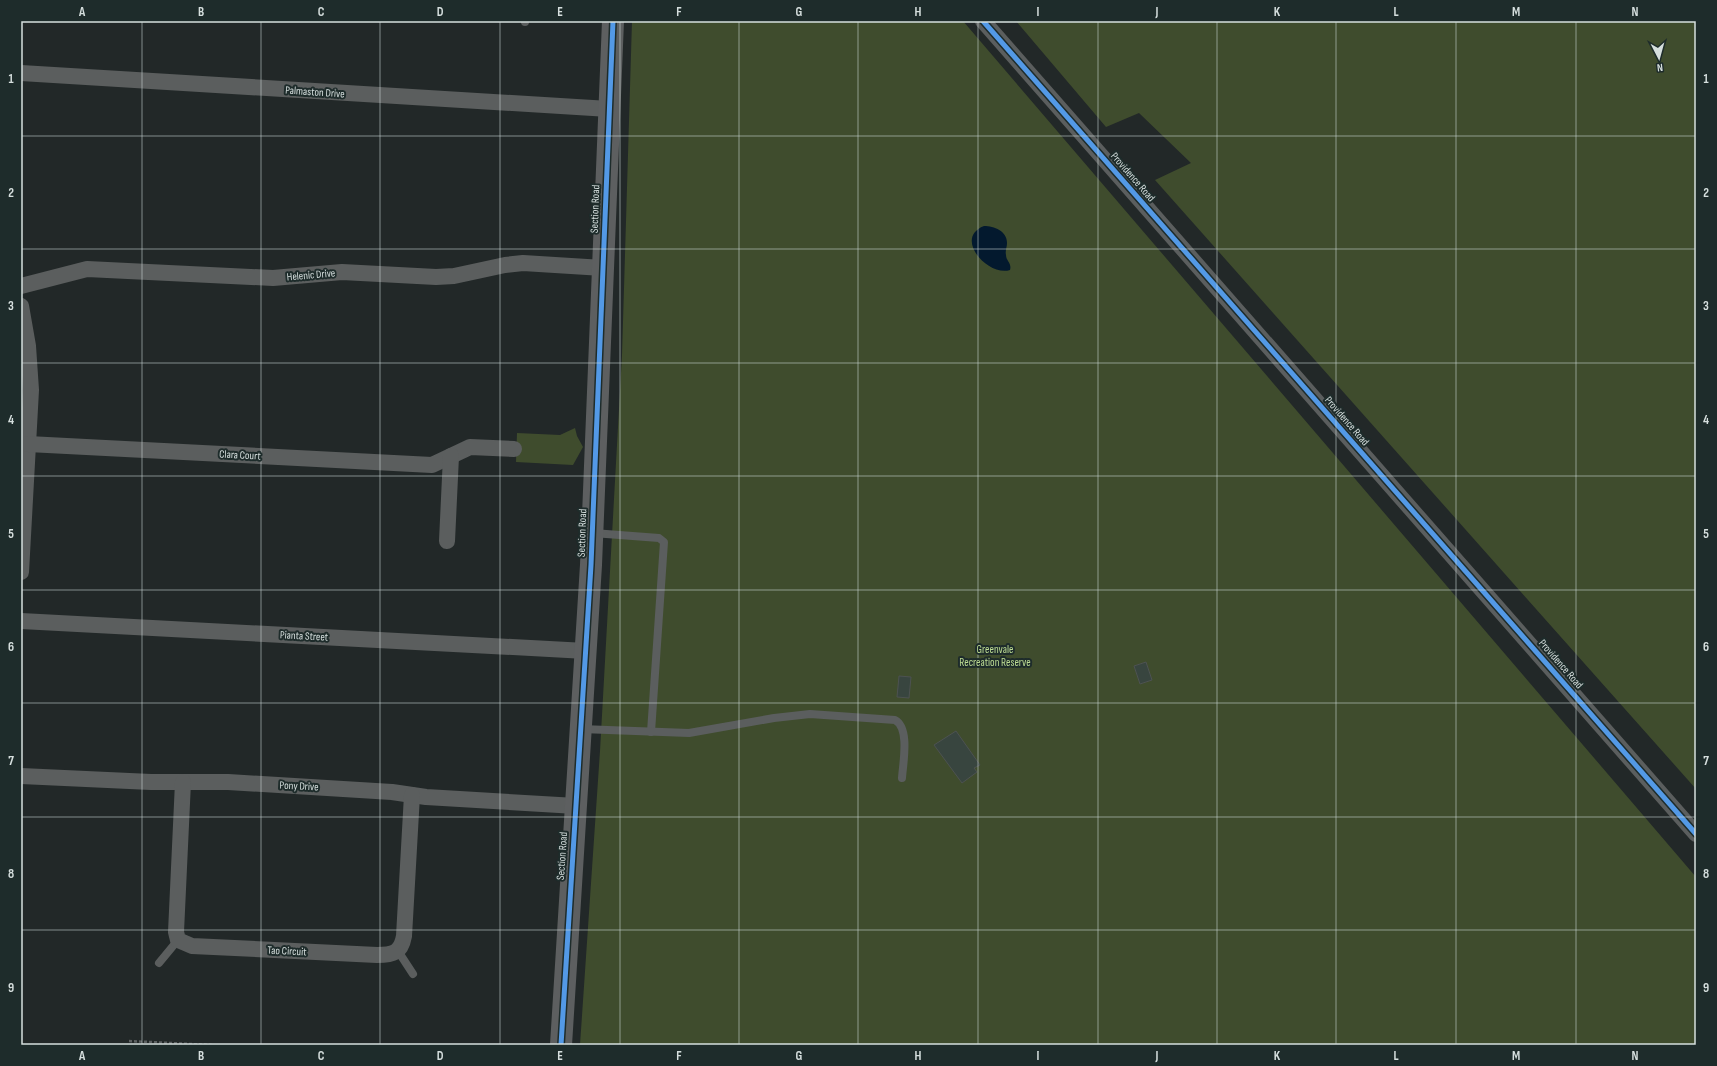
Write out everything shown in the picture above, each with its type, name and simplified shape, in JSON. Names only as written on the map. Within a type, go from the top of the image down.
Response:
[{"type":"street","name":"Section Road","points":[[561,1045],[592,533],[613,21]]},
{"type":"street","name":"Providence Road","points":[[988,23],[1696,834]]},
{"type":"street","name":"Palmaston Drive","points":[[21,73],[609,109]]},
{"type":"street","name":"Helenic Drive","points":[[21,286],[87,269],[273,278],[342,272],[436,277],[454,276],[505,265],[523,263],[603,268]]},
{"type":"street","points":[[21,306],[30,367],[31,390],[21,572]]},
{"type":"street","name":"Clara Court","points":[[28,444],[432,465],[470,447],[514,449]]},
{"type":"street","points":[[447,542],[451,456]]},
{"type":"street","name":"Pianta Street","points":[[21,621],[586,651]]},
{"type":"street","name":"Pony Drive","points":[[21,776],[128,782],[228,782],[386,791],[412,795],[576,806]]},
{"type":"street","points":[[178,940],[175,924],[183,782]]},
{"type":"street","points":[[398,951],[402,945],[404,936],[412,795]]},
{"type":"street","name":"Tao Circuit","points":[[178,940],[192,946],[377,955],[390,954],[398,951]]},
{"type":"lane","points":[[592,533],[659,538],[664,542],[651,732]]},
{"type":"lane","points":[[580,729],[689,733],[774,718],[810,714],[895,720],[902,725],[904,736],[902,778]]},
{"type":"lane","points":[[159,963],[178,940]]},
{"type":"lane","points":[[398,951],[413,974]]},
{"type":"path","points":[[129,1041],[212,1045]]},
{"type":"green space","name":"Greenvale Recreation Reserve","points":[[632,21],[963,21],[1696,877],[1696,1045],[580,1045],[600,751],[622,355]]},
{"type":"green space","points":[[1016,21],[1696,21],[1696,789],[1155,180],[1191,163],[1139,113],[1106,127]]},
{"type":"green space","points":[[575,428],[577,436],[583,447],[573,465],[516,462],[517,433],[560,435]]},
{"type":"water","points":[[984,226],[996,228],[1005,235],[1007,243],[1006,257],[1010,270],[1001,271],[992,268],[977,255],[973,247],[972,239],[975,232]]},
{"type":"building","points":[[1146,662],[1152,680],[1140,684],[1134,666]]},
{"type":"building","points":[[899,676],[911,677],[909,698],[897,697]]},
{"type":"building","points":[[956,731],[980,765],[974,768],[977,772],[962,783],[934,745]]},
{"type":"cycle path","points":[[561,1045],[591,565],[613,21]]},
{"type":"cycle path","points":[[983,21],[1696,834]]}]
